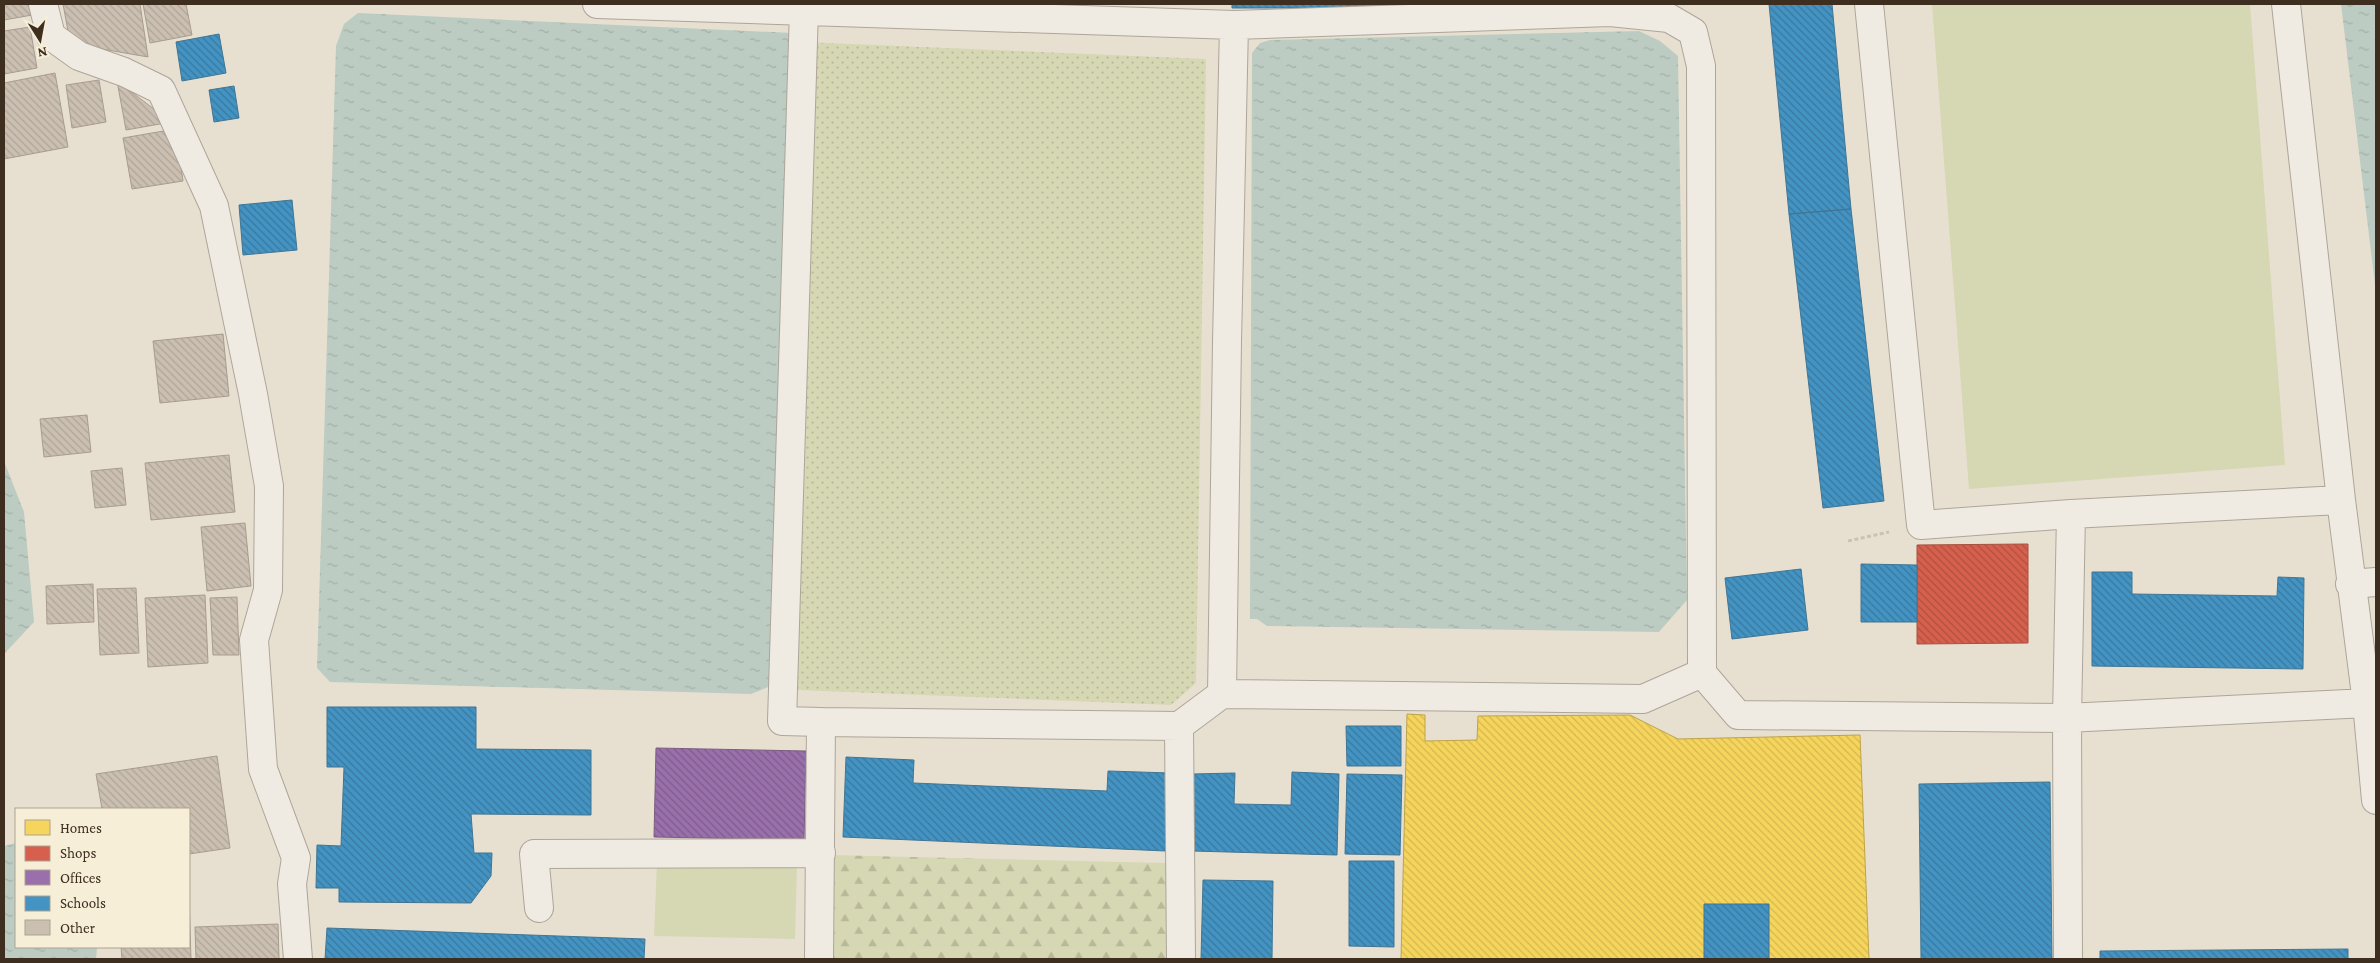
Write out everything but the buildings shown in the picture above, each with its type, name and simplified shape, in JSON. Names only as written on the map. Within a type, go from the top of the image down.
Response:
[{"type":"street","points":[[43,4],[51,36],[79,56],[124,72],[161,90],[214,206],[253,394],[269,486],[268,590],[254,640],[263,769],[296,858],[292,884],[298,959]]},
{"type":"street","points":[[597,4],[804,9],[1234,25],[1610,12],[1669,18],[1693,32],[1701,66],[1702,673],[1738,715],[2067,718],[2367,703]]},
{"type":"street","points":[[1869,4],[1921,525],[2071,514],[2340,500]]},
{"type":"street","points":[[2286,4],[2340,500],[2363,583],[2367,703],[2376,800]]},
{"type":"street","points":[[804,9],[782,721],[1179,726],[1222,694],[1644,699],[1702,673]]},
{"type":"street","points":[[1222,694],[1226,342],[1234,25]]},
{"type":"street","points":[[2068,959],[2067,718],[2071,514]]},
{"type":"street","points":[[819,959],[821,722]]},
{"type":"street","points":[[1179,726],[1182,959]]},
{"type":"street","points":[[539,908],[534,854],[821,853]]},
{"type":"path","points":[[1848,541],[1921,525]]},
{"type":"green space","points":[[1932,4],[2250,4],[2285,465],[1969,489]]},
{"type":"green space","points":[[803,42],[1206,59],[1196,683],[1171,705],[797,690],[789,596]]},
{"type":"green space","points":[[829,855],[1166,863],[1166,959],[828,959]]},
{"type":"green space","points":[[657,862],[797,865],[795,939],[654,936]]},
{"type":"water","points":[[2341,4],[2376,4],[2376,293]]},
{"type":"water","points":[[358,13],[792,33],[771,686],[751,694],[330,682],[317,668],[336,46],[344,24]]},
{"type":"water","points":[[1639,31],[1660,41],[1678,56],[1687,600],[1659,632],[1267,626],[1257,619],[1250,619],[1252,53],[1260,43],[1270,40]]},
{"type":"water","points":[[4,461],[24,512],[34,622],[4,654]]},
{"type":"water","points":[[15,843],[15,948],[97,948],[96,959],[4,959],[4,846]]}]
